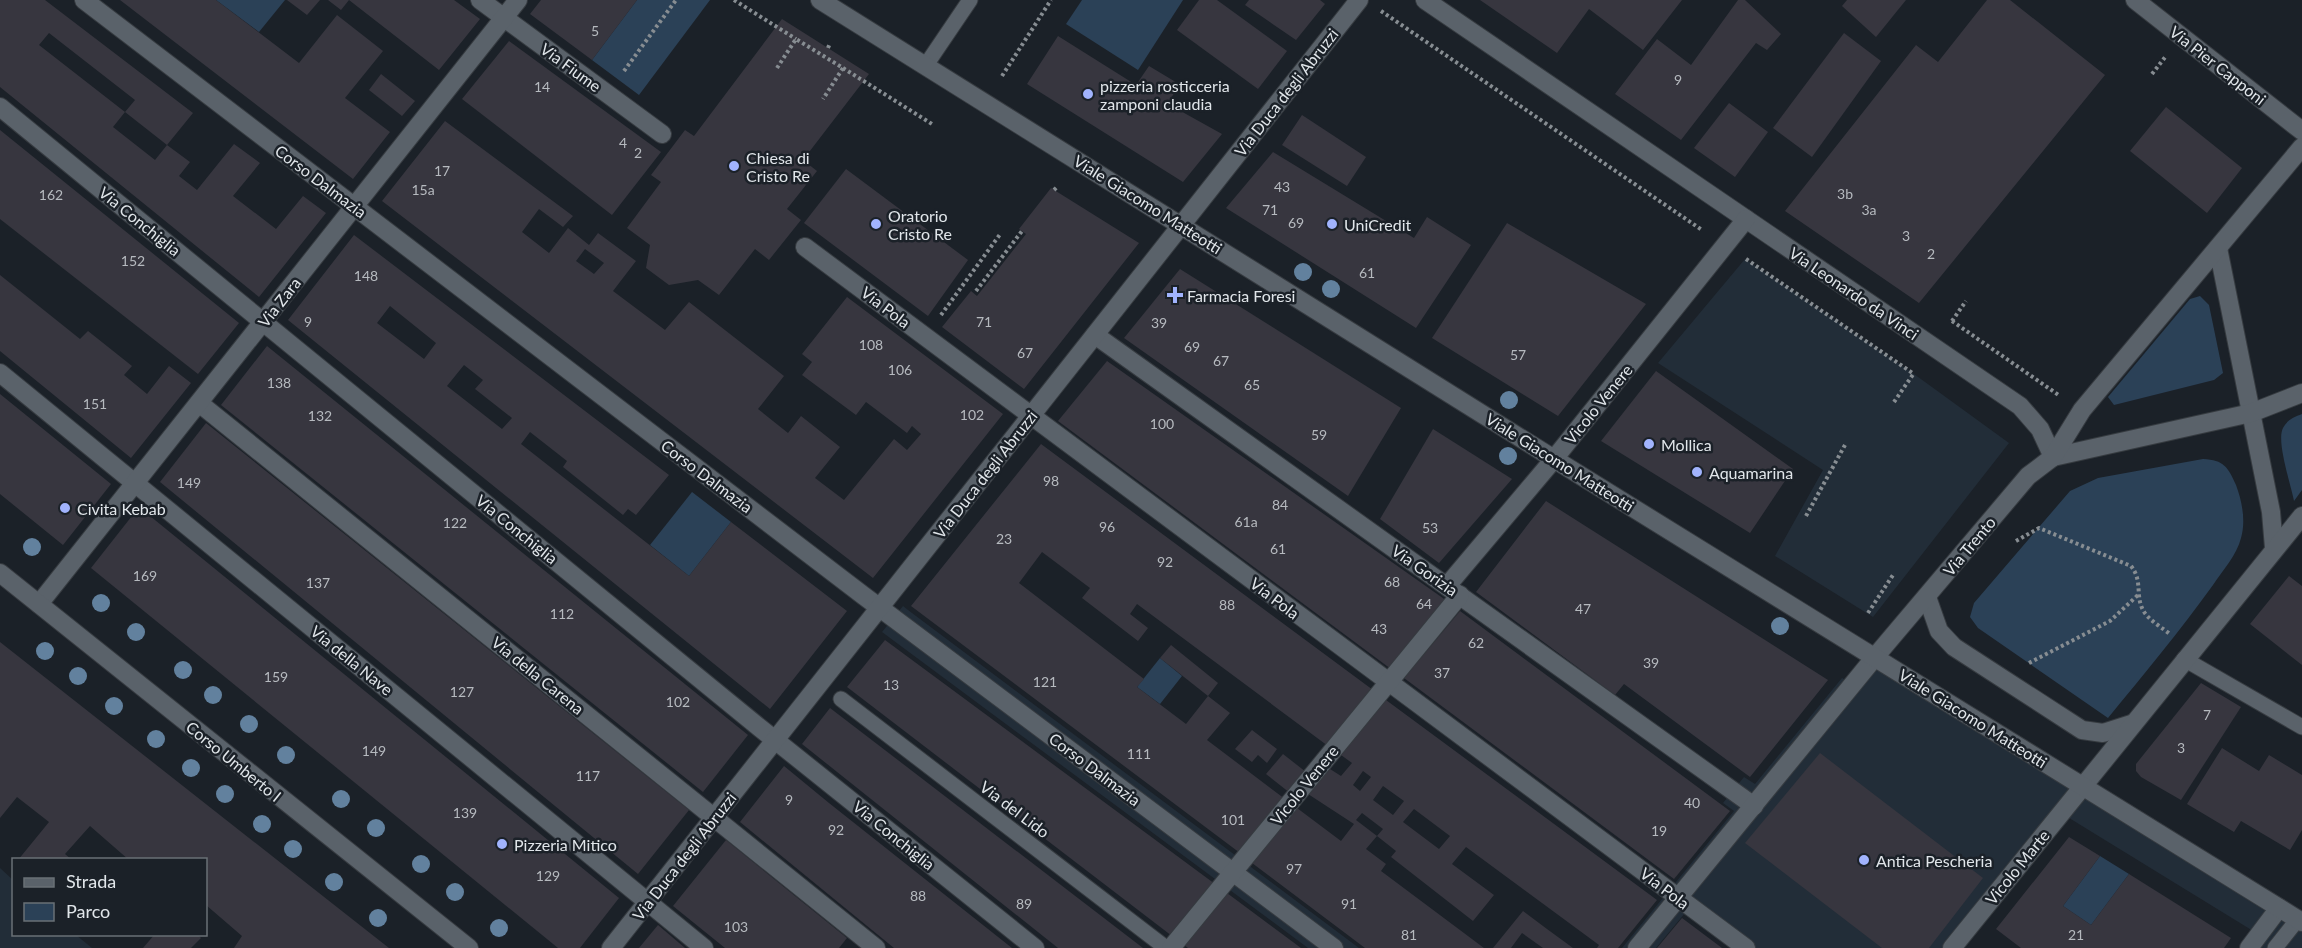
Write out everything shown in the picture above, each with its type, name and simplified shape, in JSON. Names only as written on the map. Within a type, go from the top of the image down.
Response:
[{"type":"street","name":"Corso Dalmazia","points":[[84,0],[880,608],[1334,948]]},
{"type":"street","name":"Via Fiume","points":[[480,0],[662,134]]},
{"type":"street","name":"Via Zara","points":[[39,604],[518,0]]},
{"type":"street","name":"Viale Giacomo Matteotti","points":[[820,0],[1554,459],[2300,920]]},
{"type":"street","name":"Via Leonardo da Vinci","points":[[1425,0],[2020,406],[2040,429],[2053,457]]},
{"type":"street","name":"Via Pier Capponi","points":[[2135,0],[2302,131]]},
{"type":"street","name":"Via Duca degli Abruzzi","points":[[611,948],[1182,225],[1366,3]]},
{"type":"street","name":"Via Conchiglia","points":[[0,107],[775,740],[1035,948]]},
{"type":"street","name":"Via Trento","points":[[1637,948],[1875,657],[2028,476],[2053,457],[2082,410],[2302,147]]},
{"type":"street","name":"Vicolo Venere","points":[[1169,948],[1389,682],[1454,590],[1554,459],[1746,219]]},
{"type":"street","name":"Via Pola","points":[[805,247],[1746,948]]},
{"type":"street","points":[[2218,248],[2274,529],[2274,548]]},
{"type":"street","name":"Via Gorizia","points":[[1095,335],[1754,806]]},
{"type":"street","name":"Via della Nave","points":[[0,373],[704,948]]},
{"type":"street","points":[[2053,457],[2251,413],[2302,393]]},
{"type":"street","name":"Via della Carena","points":[[199,403],[715,816],[876,948]]},
{"type":"street","name":"Vicolo Marte","points":[[1962,945],[2082,786],[2302,516]]},
{"type":"street","name":"Corso Umberto I","points":[[0,573],[469,948]]},
{"type":"street","points":[[1926,597],[1939,631],[1954,647],[2082,730],[2103,733],[2133,723]]},
{"type":"street","points":[[2249,948],[2279,908]]},
{"type":"lane","points":[[926,65],[970,0]]},
{"type":"lane","points":[[2184,659],[2302,727]]},
{"type":"lane","name":"Via del Lido","points":[[841,699],[1169,948]]},
{"type":"lane","points":[[2276,948],[2300,920]]},
{"type":"path","points":[[607,94],[676,0]]},
{"type":"path","points":[[734,0],[932,124]]},
{"type":"path","points":[[1002,76],[1050,0]]},
{"type":"path","points":[[1366,3],[1706,232]]},
{"type":"path","points":[[777,68],[796,39]]},
{"type":"path","points":[[823,99],[843,68]]},
{"type":"path","points":[[1054,190],[1058,186]]},
{"type":"path","points":[[976,291],[1023,231]]},
{"type":"path","points":[[925,337],[1001,233]]},
{"type":"path","points":[[1746,259],[1914,374],[1894,402]]},
{"type":"path","points":[[1966,302],[1952,321],[2062,397]]},
{"type":"path","points":[[1806,516],[1845,445]]},
{"type":"path","points":[[2016,541],[2039,528],[2131,566],[2138,575],[2138,595],[2144,613],[2175,638]]},
{"type":"path","points":[[1868,613],[1893,574]]},
{"type":"path","points":[[2023,667],[2052,649],[2110,621],[2138,595]]},
{"type":"shaded area","points":[[1745,259],[1914,374],[2009,443],[1873,617],[1775,556],[1823,470],[1658,363]]},
{"type":"shaded area","points":[[903,606],[1359,948],[1308,948],[882,632]]},
{"type":"shaded area","points":[[1875,657],[2302,922],[2302,948],[2249,948],[2258,934],[2061,813],[1952,948],[1746,948],[1690,907],[1656,948],[1622,948],[1734,811],[1723,803],[1744,777],[1755,784],[1842,678],[1853,684]]},
{"type":"shaded area","points":[[0,868],[12,879],[12,936],[77,936],[92,948],[0,948]]},
{"type":"green space","points":[[216,0],[285,0],[259,32]]},
{"type":"green space","points":[[637,0],[710,0],[639,95],[592,60]]},
{"type":"green space","points":[[1082,0],[1183,0],[1138,70],[1066,24]]},
{"type":"green space","points":[[2200,296],[2209,305],[2223,373],[2214,380],[2114,405],[2108,397],[2190,299]]},
{"type":"green space","points":[[2302,414],[2302,490],[2294,501],[2281,434],[2287,423]]},
{"type":"green space","points":[[2203,459],[2221,463],[2230,473],[2236,485],[2242,504],[2243,518],[2239,544],[2229,563],[2200,602],[2108,718],[1978,628],[1970,617],[1974,603],[2070,491],[2098,478]]},
{"type":"green space","points":[[692,492],[731,522],[689,576],[650,545]]},
{"type":"green space","points":[[1160,658],[1182,676],[1160,704],[1137,687]]},
{"type":"green space","points":[[2100,856],[2129,874],[2091,925],[2063,906]]},
{"type":"building","points":[[0,0],[45,0],[193,113],[167,145],[190,162],[179,176],[197,190],[234,144],[260,163],[233,196],[276,229],[303,196],[326,213],[259,297],[0,87]],"holes":[[[49,33],[135,100],[125,112],[39,45]],[[125,112],[167,145],[155,160],[113,127]]]},
{"type":"building","points":[[120,0],[216,0],[299,63],[337,15],[383,51],[345,98],[390,132],[353,179]]},
{"type":"building","points":[[287,0],[320,0],[307,15]]},
{"type":"building","points":[[328,0],[349,0],[341,10]]},
{"type":"building","points":[[349,0],[454,0],[480,19],[439,70]]},
{"type":"building","points":[[541,0],[637,0],[592,60],[530,14]]},
{"type":"building","points":[[1199,0],[1217,0],[1287,51],[1258,89],[1177,30]]},
{"type":"building","points":[[1249,0],[1320,0],[1325,4],[1296,40],[1245,5]]},
{"type":"building","points":[[1480,0],[1682,0],[1643,50],[1589,9],[1557,53]]},
{"type":"building","points":[[1738,0],[1745,0],[1781,34],[1767,50],[1756,43],[1681,140],[1615,94],[1657,39],[1691,65]]},
{"type":"building","points":[[1847,0],[1906,0],[1876,37],[1842,6]]},
{"type":"building","points":[[1987,0],[2010,0],[2105,75],[1919,303],[1785,211],[1916,45],[1938,62]]},
{"type":"building","name":"Chiesa di Cristo Re","points":[[782,19],[869,74],[803,160],[817,171],[787,209],[801,220],[769,260],[755,249],[719,295],[698,280],[669,285],[646,268],[650,245],[627,228],[661,182],[651,175],[685,130],[694,136]]},
{"type":"building","points":[[1844,33],[1881,61],[1812,157],[1773,128]]},
{"type":"building","points":[[1058,36],[1136,85],[1149,66],[1179,84],[1168,104],[1222,134],[1183,182],[1027,84]]},
{"type":"building","points":[[509,41],[661,152],[612,215],[462,99]]},
{"type":"building","points":[[381,74],[415,101],[402,116],[369,90]]},
{"type":"building","points":[[1729,103],[1768,132],[1735,177],[1694,148]]},
{"type":"building","points":[[2166,107],[2242,168],[2207,213],[2130,151]]},
{"type":"building","points":[[1302,115],[1366,157],[1347,186],[1282,145]]},
{"type":"building","points":[[445,121],[573,216],[563,227],[539,209],[522,232],[549,253],[568,228],[589,245],[598,233],[636,261],[613,291],[665,330],[689,302],[784,376],[758,409],[788,433],[801,416],[840,447],[815,478],[844,500],[894,439],[907,450],[921,434],[912,426],[907,433],[866,402],[856,415],[802,375],[812,362],[802,354],[847,297],[1003,414],[873,578],[382,201]],"holes":[[[585,249],[604,263],[594,274],[576,261]]]},
{"type":"building","points":[[0,130],[239,323],[198,374],[0,219]]},
{"type":"building","points":[[1273,152],[1414,238],[1427,217],[1471,245],[1416,328],[1226,208]]},
{"type":"building","points":[[846,169],[968,260],[928,316],[804,223]]},
{"type":"building","points":[[1051,188],[1139,243],[1024,389],[942,327],[971,291],[977,296],[1026,234],[1019,229]]},
{"type":"building","points":[[1507,223],[1646,304],[1558,416],[1432,338]]},
{"type":"building","points":[[354,235],[669,475],[636,515],[628,509],[623,515],[563,467],[567,461],[530,432],[521,444],[689,576],[731,522],[847,611],[770,709],[288,320]],"holes":[[[390,306],[436,343],[424,359],[377,323]],[[464,365],[483,380],[475,389],[512,418],[502,429],[447,386]]]},
{"type":"building","points":[[1180,269],[1401,408],[1348,496],[1124,338]]},
{"type":"building","points":[[0,275],[80,339],[88,331],[132,366],[124,375],[147,394],[169,366],[191,383],[131,458],[0,351]]},
{"type":"building","points":[[267,346],[748,735],[703,792],[221,405]]},
{"type":"building","points":[[1107,361],[1447,601],[1391,669],[1058,421]]},
{"type":"building","points":[[1656,371],[1793,469],[1750,533],[1601,441]]},
{"type":"building","points":[[0,394],[111,484],[63,545],[0,494]]},
{"type":"building","points":[[206,423],[689,810],[638,874],[160,482]]},
{"type":"building","points":[[1433,429],[1512,479],[1439,563],[1380,519]]},
{"type":"building","points":[[1041,444],[1373,690],[1328,746],[1137,604],[1130,614],[1148,628],[1138,641],[1082,598],[1090,588],[1042,552],[1019,583],[1144,679],[1137,687],[1186,724],[1208,696],[1230,713],[1207,740],[1285,799],[1240,853],[911,606]]},
{"type":"building","points":[[1546,501],[1828,680],[1750,777],[1624,684],[1615,695],[1476,592]]},
{"type":"building","points":[[139,507],[619,898],[580,948],[558,948],[91,568]]},
{"type":"building","points":[[2289,576],[2302,586],[2302,665],[2250,624]]},
{"type":"building","points":[[1460,611],[1730,811],[1674,879],[1404,678]]},
{"type":"building","points":[[885,640],[1215,884],[1172,936],[847,687]]},
{"type":"building","points":[[0,642],[389,948],[234,948],[242,936],[207,906],[207,858],[127,858],[90,826],[65,854],[70,858],[20,858],[49,822],[17,797],[0,818]]},
{"type":"building","points":[[1171,645],[1218,683],[1208,696],[1160,658]]},
{"type":"building","points":[[2201,683],[2241,707],[2181,800],[2141,777],[2136,771],[2136,764]]},
{"type":"building","points":[[1386,700],[1657,900],[1618,948],[1597,948],[1599,945],[1466,847],[1452,864],[1494,895],[1473,921],[1391,857],[1396,851],[1377,836],[1366,849],[1386,864],[1381,871],[1484,948],[1365,948],[1252,863],[1297,808],[1341,841],[1354,824],[1308,794],[1330,769],[1341,776],[1352,763],[1341,755]],"holes":[[[1363,771],[1371,777],[1360,791],[1353,785]],[[1383,786],[1404,801],[1393,815],[1373,800]],[[1414,809],[1450,836],[1439,849],[1403,822]],[[1362,813],[1383,829],[1377,836],[1356,820]]]},
{"type":"building","points":[[830,708],[1143,948],[1058,948],[802,744]]},
{"type":"building","points":[[1252,730],[1277,749],[1267,763],[1258,755],[1252,762],[1235,749]]},
{"type":"building","points":[[2222,748],[2259,771],[2269,755],[2302,775],[2302,830],[2290,850],[2241,821],[2234,832],[2187,804]]},
{"type":"building","name":"Antica Pescheria","points":[[1820,753],[1983,878],[1929,948],[1882,948],[1745,843]]},
{"type":"building","points":[[1283,754],[1306,772],[1290,793],[1266,774]]},
{"type":"building","points":[[784,766],[1012,948],[894,948],[740,822]]},
{"type":"building","points":[[2069,837],[2100,856],[2063,906],[2091,925],[2129,874],[2231,938],[2224,948],[2021,948],[1996,929]]},
{"type":"building","points":[[726,840],[847,938],[839,948],[725,948],[673,906]]},
{"type":"building","points":[[1227,893],[1301,948],[1188,948],[1184,945]]},
{"type":"building","points":[[1523,911],[1573,948],[1543,948],[1522,933],[1511,948],[1493,948]]},
{"type":"building","points":[[1682,918],[1722,948],[1657,948]]},
{"type":"building","points":[[658,925],[685,948],[639,948]]},
{"type":"building","points":[[153,936],[199,936],[201,938],[191,948],[143,948]]},
{"type":"place","name":"pizzeria rosticceria zamponi claudia","points":[[1088,94]]},
{"type":"place","name":"Chiesa di Cristo Re","points":[[734,166]]},
{"type":"place","name":"Oratorio Cristo Re","points":[[876,224]]},
{"type":"place","name":"UniCredit","points":[[1332,224]]},
{"type":"place","name":"Farmacia Foresi","points":[[1175,295]]},
{"type":"place","name":"Mollica","points":[[1649,444]]},
{"type":"place","name":"Aquamarina","points":[[1697,472]]},
{"type":"place","name":"Civita Kebab","points":[[65,508]]},
{"type":"place","name":"Pizzeria Mitico","points":[[502,844]]},
{"type":"place","name":"Antica Pescheria","points":[[1864,860]]}]
